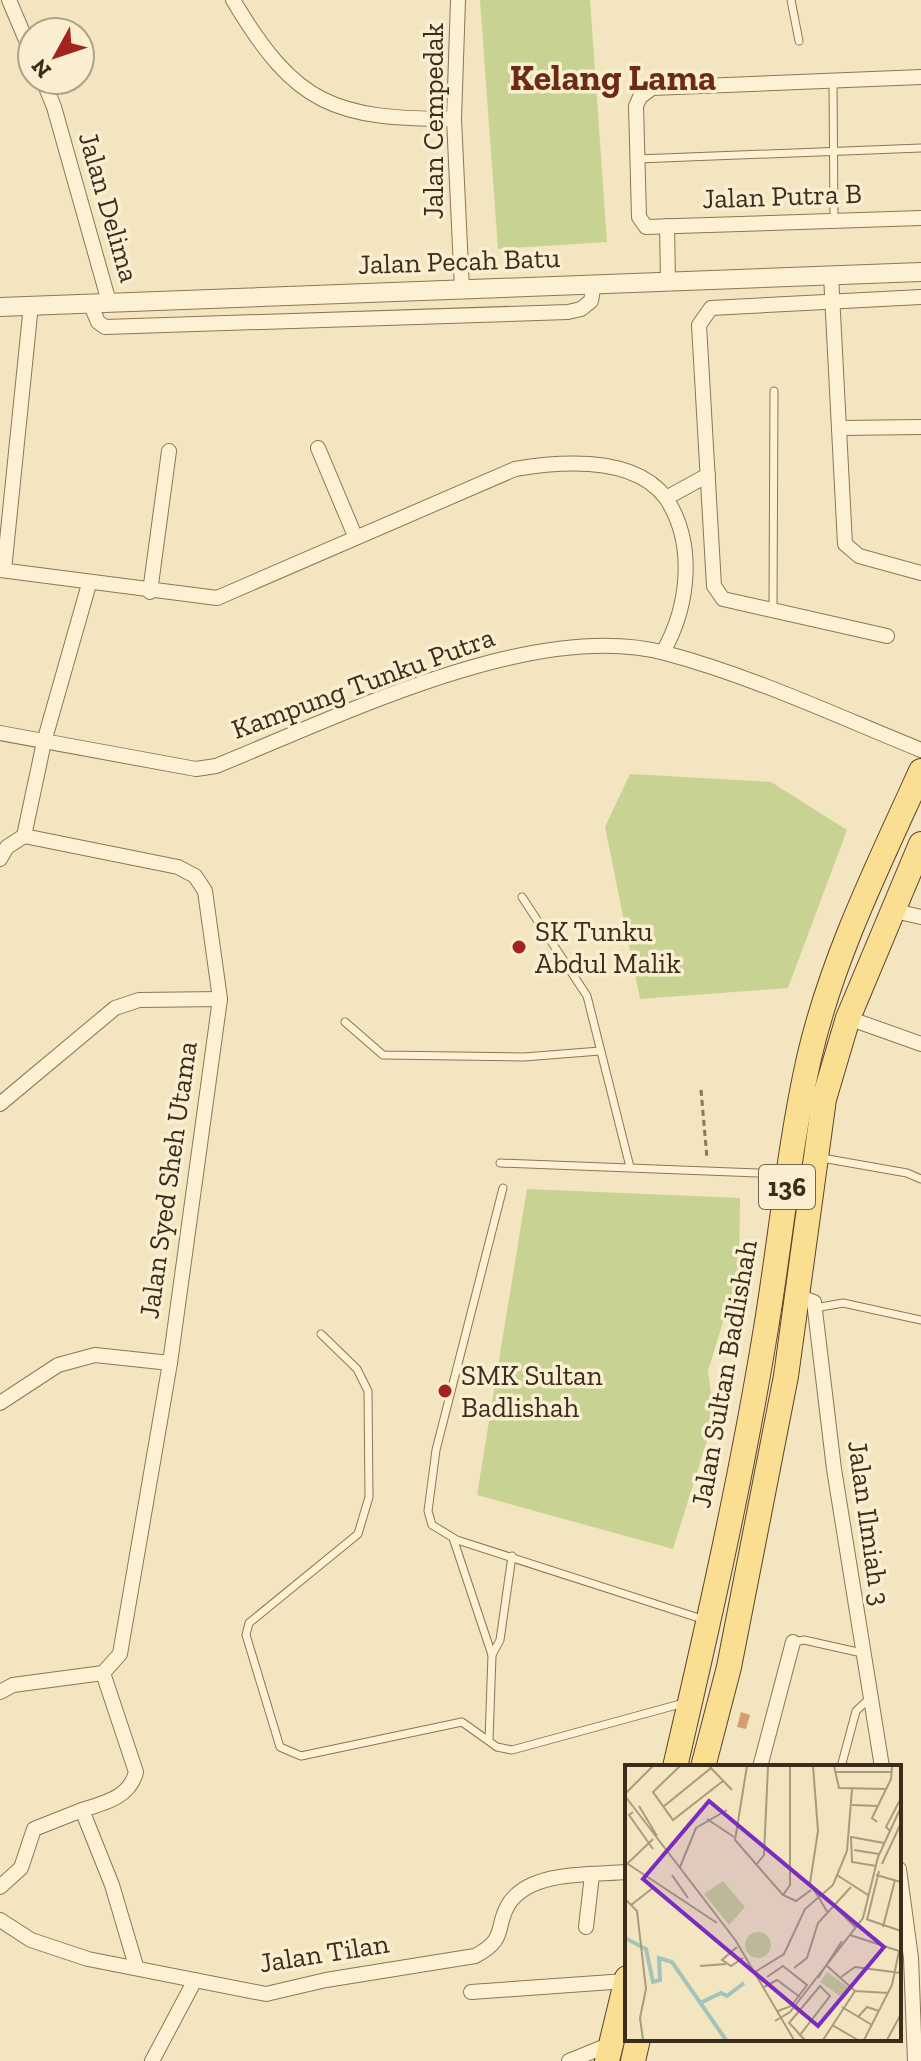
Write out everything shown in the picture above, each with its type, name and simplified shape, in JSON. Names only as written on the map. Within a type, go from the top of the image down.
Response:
[{"type":"main road","name":"Jalan Sultan Badlishah","points":[[675,1765],[764,1342],[796,1117],[828,993],[921,771]]},
{"type":"main road","name":"Jalan Sultan Badlishah","points":[[704,1765],[729,1667],[807,1303],[816,1157],[824,1099],[848,1018],[890,910],[921,844]]},
{"type":"main road","points":[[717,1578],[727,1595],[736,1595],[746,1581]]},
{"type":"main road","points":[[609,2052],[625,1988]]},
{"type":"main road","points":[[633,2061],[638,2041]]},
{"type":"street","points":[[233,0],[270,54],[299,87],[313,95],[341,110],[384,119],[454,119]]},
{"type":"street","name":"Jalan Cempedak","points":[[458,0],[454,119],[462,289]]},
{"type":"street","points":[[637,159],[636,106],[640,97],[652,88],[921,77]]},
{"type":"street","name":"Jalan Delima","points":[[50,96],[99,302]]},
{"type":"street","name":"Jalan Putra B","points":[[637,159],[639,217],[646,227],[921,218]]},
{"type":"street","points":[[667,226],[668,280]]},
{"type":"street","name":"Jalan Pecah Batu","points":[[0,307],[921,272]]},
{"type":"street","points":[[831,275],[845,544],[859,556],[921,572]]},
{"type":"street","points":[[99,302],[98,322],[105,327],[568,312],[581,309],[591,301],[594,283]]},
{"type":"street","points":[[887,636],[723,599],[714,586],[699,325],[711,308],[921,297]]},
{"type":"street","points":[[31,305],[2,570],[150,592],[217,598],[515,469],[538,465],[619,467],[656,485],[682,529],[686,561],[680,611],[663,652]]},
{"type":"street","points":[[841,428],[921,427]]},
{"type":"street","points":[[318,448],[355,536]]},
{"type":"street","points":[[150,592],[169,451]]},
{"type":"street","points":[[666,498],[708,475]]},
{"type":"street","points":[[0,859],[7,847],[24,836],[44,742],[89,584]]},
{"type":"street","name":"Kampung Tunku Putra","points":[[0,733],[196,769],[216,766],[423,684],[511,655],[569,647],[663,652],[777,692],[921,750]]},
{"type":"street","name":"Jalan Syed Sheh Utama","points":[[24,836],[178,867],[195,876],[205,891],[220,999],[170,1363],[120,1654],[108,1669]]},
{"type":"street","points":[[890,910],[921,917]]},
{"type":"street","points":[[0,1104],[115,1008],[139,1000],[220,999]]},
{"type":"street","points":[[848,1018],[921,1044]]},
{"type":"street","name":"Jalan Ilmiah 3","points":[[807,1303],[882,1765]]},
{"type":"street","points":[[0,1403],[58,1365],[95,1355],[170,1363]]},
{"type":"street","points":[[761,1765],[793,1642]]},
{"type":"street","points":[[0,1692],[13,1685],[108,1669],[136,1772],[133,1783],[121,1795],[34,1829],[21,1868],[0,1887]]},
{"type":"street","points":[[82,1810],[112,1885],[136,1966]]},
{"type":"street","name":"Jalan Tilan","points":[[0,1920],[31,1940],[88,1959],[266,1994],[326,1980],[475,1956],[491,1948],[504,1925],[509,1903],[526,1887],[565,1877],[625,1872]]},
{"type":"street","points":[[586,1927],[592,1875]]},
{"type":"street","points":[[901,1878],[915,1942],[915,2061]]},
{"type":"street","points":[[152,2061],[195,1980]]},
{"type":"street","points":[[471,1992],[625,1980]]},
{"type":"street","points":[[569,2061],[609,2052]]},
{"type":"lane","points":[[791,0],[799,41]]},
{"type":"lane","points":[[833,81],[834,221]]},
{"type":"lane","points":[[637,159],[921,148]]},
{"type":"lane","points":[[773,608],[774,391]]},
{"type":"lane","points":[[522,897],[587,996],[630,1167]]},
{"type":"lane","points":[[345,1022],[383,1055],[524,1057],[600,1051]]},
{"type":"lane","points":[[816,1157],[921,1179]]},
{"type":"lane","points":[[500,1163],[788,1174]]},
{"type":"lane","points":[[503,1188],[436,1450],[428,1511],[432,1525],[453,1538],[708,1620]]},
{"type":"lane","points":[[807,1303],[843,1303],[921,1320]]},
{"type":"lane","points":[[321,1334],[357,1369],[368,1391],[369,1497],[358,1534],[249,1623],[246,1635],[280,1747],[301,1756],[462,1722],[497,1747],[512,1750],[691,1701]]},
{"type":"lane","points":[[453,1538],[492,1655],[489,1740]]},
{"type":"lane","points":[[492,1655],[500,1640],[512,1556]]},
{"type":"lane","points":[[793,1642],[804,1640],[862,1653]]},
{"type":"lane","points":[[842,1765],[856,1711],[870,1698]]},
{"type":"path","points":[[701,1090],[708,1170]]},
{"type":"green space","points":[[480,0],[590,0],[607,242],[498,249]]},
{"type":"green space","points":[[630,774],[771,782],[847,830],[788,988],[640,999],[605,827]]},
{"type":"green space","points":[[527,1189],[740,1198],[739,1269],[708,1371],[714,1418],[673,1549],[477,1495]]},
{"type":"building","points":[[734,1329],[743,1331],[738,1352],[729,1350]]},
{"type":"building","points":[[741,1712],[750,1715],[746,1729],[737,1727]]},
{"type":"place","name":"SK Tunku Abdul Malik","points":[[519,947]]},
{"type":"place","name":"SMK Sultan Badlishah","points":[[445,1391]]},
{"type":"district","name":"Kelang Lama","points":[[613,77]]}]
